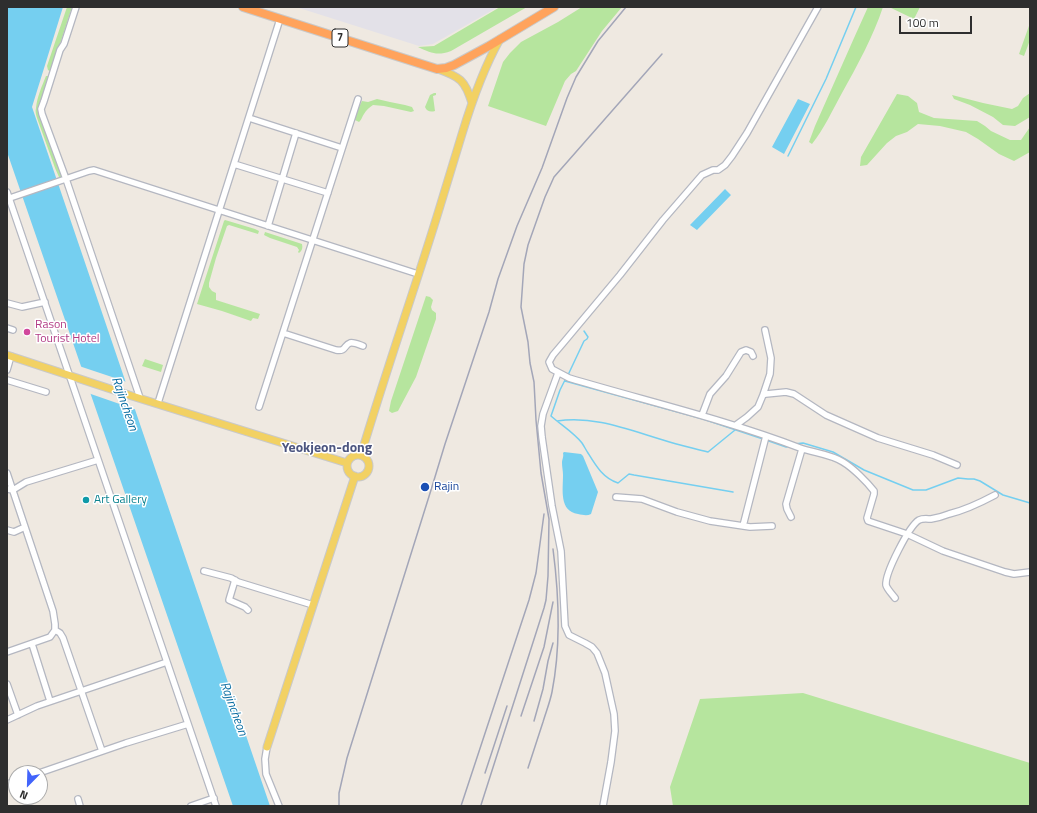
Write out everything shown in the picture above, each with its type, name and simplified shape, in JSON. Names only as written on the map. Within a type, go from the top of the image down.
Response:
[{"type":"highway","name":"7","points":[[243,7],[437,69]]},
{"type":"highway","points":[[437,69],[454,65],[554,7]]},
{"type":"main road","points":[[361,455],[378,397],[472,103],[483,73],[501,39]]},
{"type":"main road","points":[[437,69],[454,75],[460,80],[468,89],[472,103]]},
{"type":"main road","points":[[9,355],[132,396],[347,463]]},
{"type":"main road","points":[[361,455],[366,458],[368,469],[367,472],[358,477],[352,475],[348,471],[347,463],[352,456],[361,455]]},
{"type":"main road","points":[[267,747],[355,476]]},
{"type":"street","points":[[76,7],[41,109],[140,398]]},
{"type":"street","points":[[818,7],[747,133],[732,156],[725,165],[718,170],[713,170],[702,176],[664,220],[553,355],[549,362],[552,369],[569,378],[736,425],[842,461],[874,491],[867,518],[868,521],[907,534],[943,551],[1005,572],[1014,574],[1030,572]]},
{"type":"street","points":[[158,403],[280,19]]},
{"type":"street","points":[[259,407],[358,99]]},
{"type":"street","points":[[249,118],[342,148]]},
{"type":"street","points":[[268,226],[296,133]]},
{"type":"street","points":[[234,164],[328,193]]},
{"type":"street","points":[[8,198],[94,170],[418,274]]},
{"type":"street","points":[[7,192],[216,806]]},
{"type":"street","points":[[7,304],[22,307],[45,302]]},
{"type":"street","points":[[736,425],[758,407],[770,374],[771,358],[765,330]]},
{"type":"street","points":[[283,333],[341,351],[352,342],[363,346]]},
{"type":"street","points":[[702,415],[710,394],[726,376],[741,352],[746,350],[751,352],[753,356]]},
{"type":"street","points":[[7,370],[9,355]]},
{"type":"street","points":[[558,373],[542,414],[541,432],[552,506],[561,551],[564,626],[569,635],[592,647],[598,653],[605,673],[614,714],[615,730],[612,756],[603,806]]},
{"type":"street","points":[[7,380],[46,392]]},
{"type":"street","points":[[763,396],[766,394],[786,392],[794,394],[826,415],[878,438],[933,455],[957,465]]},
{"type":"street","points":[[743,526],[766,436]]},
{"type":"street","points":[[791,517],[786,504],[796,446]]},
{"type":"street","points":[[10,490],[26,482],[98,460]]},
{"type":"street","points":[[7,473],[10,490],[25,527],[53,611],[55,624],[55,630],[50,637],[7,652]]},
{"type":"street","points":[[895,598],[886,586],[887,578],[907,534],[919,520],[943,516],[971,507],[994,495]]},
{"type":"street","points":[[616,497],[642,499],[695,518],[710,521],[743,526],[772,526]]},
{"type":"street","points":[[7,530],[14,532],[25,527]]},
{"type":"street","points":[[204,571],[222,575],[313,605]]},
{"type":"street","points":[[235,580],[229,600],[245,607],[248,610]]},
{"type":"street","points":[[55,630],[60,633],[63,638],[102,751]]},
{"type":"street","points":[[32,644],[50,701]]},
{"type":"street","points":[[7,720],[50,701],[167,662]]},
{"type":"street","points":[[7,684],[18,715]]},
{"type":"street","points":[[48,770],[188,724]]},
{"type":"street","points":[[267,747],[265,759],[266,774],[279,806]]},
{"type":"street","points":[[190,806],[214,798]]},
{"type":"street","points":[[78,799],[80,806]]},
{"type":"shaded area","points":[[296,7],[498,7],[433,44],[419,46]]},
{"type":"green space","points":[[67,7],[72,7],[51,72],[48,70],[47,66]]},
{"type":"green space","points":[[500,7],[527,7],[451,51],[434,53],[418,47],[434,46]]},
{"type":"green space","points":[[582,7],[622,7],[602,31],[576,71],[565,81],[546,126],[488,106],[503,62],[510,53],[521,42]]},
{"type":"green space","points":[[868,7],[883,7],[870,40],[859,62],[824,126],[812,144],[809,142],[815,126]]},
{"type":"green space","points":[[889,7],[920,7],[914,19]]},
{"type":"green space","points":[[1030,23],[1030,40],[1024,56],[1019,54]]},
{"type":"green space","points":[[46,76],[50,77],[39,113],[62,177],[60,178],[55,168],[36,113],[39,96]]},
{"type":"green space","points":[[436,93],[436,95],[433,96],[435,111],[432,112],[427,110],[425,107],[430,95]]},
{"type":"green space","points":[[1030,93],[1030,117],[1015,126],[1003,125],[993,117],[970,105],[954,99],[952,95],[1012,109],[1018,106],[1023,98]]},
{"type":"green space","points":[[897,94],[908,96],[917,103],[919,112],[934,118],[977,121],[991,131],[1010,140],[1021,140],[1030,127],[1030,152],[1014,161],[999,154],[966,132],[940,126],[918,124],[907,132],[896,136],[887,143],[867,165],[860,166],[861,157]]},
{"type":"green space","points":[[377,99],[412,107],[414,111],[411,112],[373,105],[366,111],[359,122],[355,120],[357,111],[362,101],[368,102]]},
{"type":"green space","points":[[225,220],[259,231],[258,234],[229,225],[227,226],[216,258],[209,287],[216,293],[216,300],[260,314],[258,319],[253,318],[251,321],[197,304]]},
{"type":"green space","points":[[265,232],[302,244],[302,250],[299,253],[297,247],[270,238],[264,235]]},
{"type":"green space","points":[[426,296],[433,300],[431,307],[436,313],[436,319],[416,377],[398,411],[392,413],[389,411],[391,401]]},
{"type":"green space","points":[[145,359],[163,365],[161,372],[142,366]]},
{"type":"green space","points":[[803,693],[1030,763],[1030,806],[673,806],[670,787],[700,699]]},
{"type":"water","name":"Rajincheon","points":[[7,7],[63,7],[32,107],[270,806],[233,806],[7,152]]},
{"type":"water","points":[[798,99],[810,104],[784,154],[772,147]]},
{"type":"water","points":[[725,189],[731,195],[697,230],[690,225]]},
{"type":"water","points":[[564,452],[581,454],[583,456],[598,492],[591,514],[583,515],[572,512],[565,504],[563,499],[562,463]]},
{"type":"pier","points":[[79,366],[127,382],[137,410],[88,393]]},
{"type":"waterway","points":[[788,156],[826,79],[856,7]]},
{"type":"waterway","points":[[568,375],[584,341],[588,337],[584,331]]},
{"type":"waterway","points":[[566,378],[551,416],[582,443],[597,467],[608,478],[618,483],[629,474],[733,492]]},
{"type":"waterway","points":[[565,381],[703,419],[763,439]]},
{"type":"waterway","points":[[557,421],[584,420],[611,424],[708,452],[735,430]]},
{"type":"waterway","points":[[766,440],[786,447],[791,446]]},
{"type":"waterway","points":[[794,444],[803,443],[833,452],[864,470],[913,490],[926,490],[958,478],[974,479],[1003,495],[1030,503]]},
{"type":"railway","points":[[339,806],[339,793],[347,758],[445,444],[489,312],[498,279],[517,226],[542,168],[576,77],[598,41],[626,7]]},
{"type":"railway","points":[[481,805],[546,600],[549,519],[541,473],[534,382],[521,307],[524,264],[528,245],[545,197],[554,177],[662,54]]},
{"type":"railway","points":[[461,806],[529,600],[536,573],[544,514]]},
{"type":"railway","points":[[528,768],[550,700],[555,675],[558,639],[558,602],[553,549]]},
{"type":"railway","points":[[521,716],[544,647],[553,602]]},
{"type":"railway","points":[[534,721],[553,643]]},
{"type":"railway","points":[[485,773],[507,706]]},
{"type":"place","name":"Rason Tourist Hotel","points":[[27,332]]},
{"type":"place","name":"Rajin","points":[[425,487]]},
{"type":"place","name":"Art Gallery","points":[[86,500]]},
{"type":"district","name":"Yeokjeon-dong","points":[[327,449]]}]
